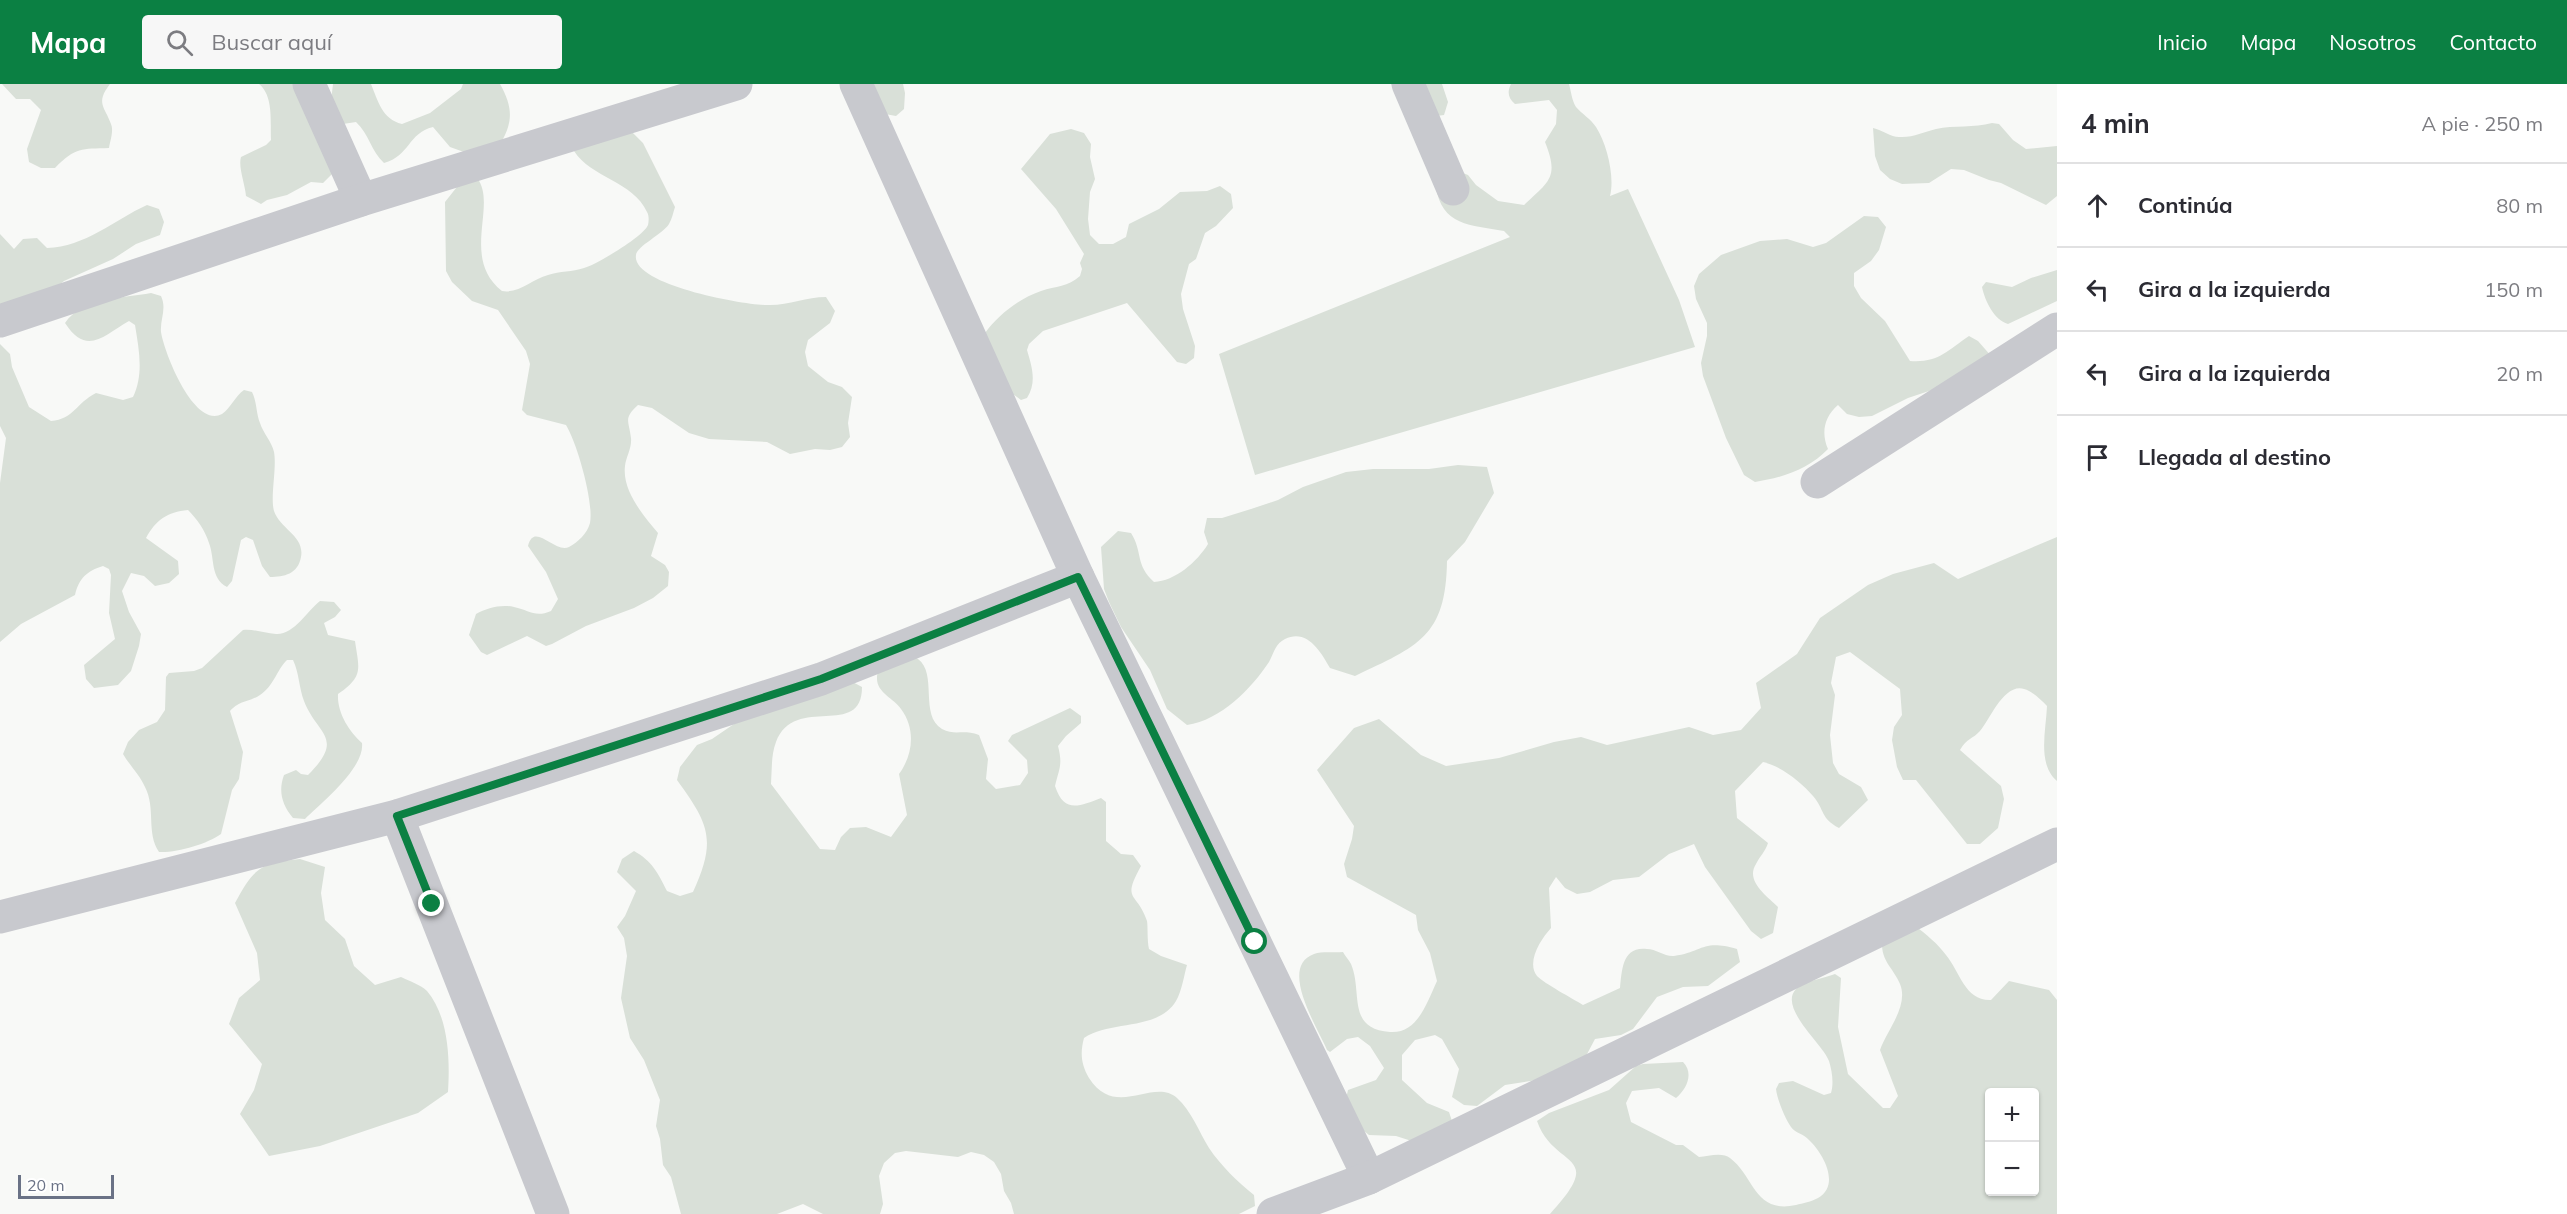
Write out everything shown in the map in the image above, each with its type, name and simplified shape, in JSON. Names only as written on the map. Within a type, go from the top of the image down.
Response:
[{"type":"street","points":[[309,84],[361,200]]},
{"type":"street","points":[[0,321],[361,200],[736,84]]},
{"type":"street","points":[[856,84],[1078,577],[1369,1178]]},
{"type":"street","points":[[1408,84],[1453,189]]},
{"type":"street","points":[[1817,482],[2057,329]]},
{"type":"street","points":[[0,917],[397,816],[821,679],[1078,577]]},
{"type":"street","points":[[397,816],[553,1214]]},
{"type":"street","points":[[1272,1214],[1369,1178],[2057,844]]},
{"type":"shaded area","points":[[2,84],[110,84],[105,90],[102,101],[112,127],[109,148],[79,150],[55,168],[41,168],[29,162],[27,149],[41,110],[30,99],[16,99]]},
{"type":"shaded area","points":[[259,84],[299,84],[337,169],[323,183],[311,182],[287,195],[267,200],[261,204],[246,196],[240,166],[241,157],[266,145],[271,140],[269,103],[264,89]]},
{"type":"shaded area","points":[[333,84],[371,84],[385,114],[395,122],[402,124],[430,113],[461,89],[463,84],[500,84],[508,101],[509,124],[498,148],[475,156],[450,147],[433,127],[418,134],[399,155],[384,163],[356,122],[343,124],[331,101]]},
{"type":"shaded area","points":[[871,84],[903,84],[904,109],[896,116],[885,114]]},
{"type":"shaded area","points":[[1391,84],[1442,84],[1448,102],[1444,115],[1429,117],[1397,93]]},
{"type":"shaded area","points":[[1511,84],[1569,84],[1576,107],[1594,124],[1604,142],[1611,170],[1610,196],[1628,189],[1679,300],[1695,347],[1255,475],[1219,354],[1510,237],[1504,231],[1469,225],[1451,216],[1439,199],[1436,186],[1455,170],[1468,175],[1476,185],[1498,201],[1524,205],[1546,184],[1550,178],[1551,163],[1545,142],[1556,124],[1557,110],[1549,100],[1515,104],[1509,95]]},
{"type":"shaded area","points":[[1999,124],[2013,140],[2026,149],[2057,146],[2057,196],[2046,205],[2001,183],[1964,170],[1951,169],[1929,183],[1902,184],[1890,179],[1880,170],[1875,156],[1873,128],[1896,137],[1904,137],[1943,128]]},
{"type":"shaded area","points":[[629,129],[643,143],[675,207],[666,228],[637,251],[639,266],[669,284],[715,297],[755,304],[774,305],[826,297],[835,311],[830,323],[808,340],[805,352],[808,366],[828,382],[842,387],[852,397],[848,423],[850,437],[842,447],[790,454],[767,442],[709,439],[689,433],[652,408],[638,405],[629,417],[631,442],[625,475],[635,502],[658,533],[651,556],[665,565],[669,572],[668,586],[653,598],[634,608],[586,626],[552,644],[546,646],[527,636],[487,655],[481,652],[469,635],[476,614],[499,606],[514,607],[536,614],[551,611],[558,599],[546,572],[528,546],[531,539],[540,537],[563,548],[569,547],[576,543],[589,527],[591,513],[579,458],[566,425],[527,415],[522,410],[530,364],[526,351],[498,310],[472,301],[452,282],[446,271],[445,202],[464,178],[477,178],[484,202],[481,248],[483,263],[490,278],[502,291],[520,288],[548,275],[590,266],[619,250],[645,230],[648,225],[648,216],[641,202],[632,193],[591,168],[574,151]]},
{"type":"shaded area","points":[[1071,129],[1084,133],[1091,144],[1090,157],[1095,179],[1090,192],[1088,219],[1090,235],[1099,244],[1113,244],[1126,237],[1129,224],[1159,209],[1180,192],[1207,191],[1220,186],[1231,194],[1233,208],[1216,226],[1205,233],[1196,259],[1189,264],[1181,294],[1183,309],[1195,346],[1194,358],[1186,364],[1177,362],[1127,303],[1043,331],[1029,344],[1027,350],[1033,380],[1027,398],[1021,400],[1006,389],[985,333],[996,320],[1017,303],[1033,294],[1066,284],[1080,276],[1082,269],[1080,263],[1084,254],[1056,209],[1021,169],[1050,134]]},
{"type":"shaded area","points":[[147,205],[159,209],[164,222],[160,235],[136,244],[113,259],[64,281],[54,289],[0,306],[0,234],[14,249],[23,239],[37,238],[47,248],[61,246],[87,238]]},
{"type":"shaded area","points":[[1864,216],[1878,217],[1886,227],[1879,250],[1871,261],[1854,273],[1854,286],[1861,298],[1885,321],[1910,361],[1935,358],[1969,336],[1978,341],[1992,357],[1947,385],[1908,398],[1872,416],[1859,417],[1847,414],[1838,405],[1825,426],[1828,449],[1821,456],[1795,472],[1755,482],[1744,475],[1726,438],[1703,376],[1701,363],[1707,336],[1707,323],[1696,299],[1694,286],[1699,274],[1721,255],[1760,241],[1787,239],[1813,247],[1826,243]]},
{"type":"shaded area","points":[[2057,270],[2057,301],[2008,324],[1994,314],[1985,298],[1982,287],[1986,282],[2012,287]]},
{"type":"shaded area","points":[[151,293],[161,296],[163,301],[161,332],[174,371],[191,400],[201,410],[211,416],[222,414],[244,390],[252,392],[260,423],[274,452],[274,511],[281,523],[299,543],[301,557],[294,571],[270,577],[262,566],[253,540],[246,537],[241,540],[232,581],[227,587],[215,573],[207,538],[191,513],[188,510],[181,511],[163,518],[146,538],[178,561],[179,574],[169,583],[155,586],[144,576],[131,573],[122,591],[129,612],[141,634],[131,671],[118,685],[94,688],[86,679],[84,665],[115,639],[109,613],[111,575],[109,569],[103,566],[84,576],[75,595],[21,624],[0,642],[0,483],[6,438],[0,426],[0,344],[10,354],[12,367],[29,407],[51,421],[59,420],[70,414],[96,393],[123,400],[133,397],[140,371],[135,325],[129,321],[104,337],[88,341],[73,333],[65,323],[72,315],[92,304]]},
{"type":"shaded area","points":[[1458,465],[1487,467],[1494,493],[1465,542],[1447,561],[1441,607],[1434,623],[1424,636],[1396,656],[1355,676],[1330,668],[1312,643],[1307,639],[1293,636],[1279,643],[1269,662],[1253,683],[1234,702],[1212,717],[1187,725],[1167,709],[1150,670],[1121,627],[1104,589],[1101,547],[1118,531],[1131,533],[1144,570],[1154,582],[1162,581],[1192,564],[1208,544],[1204,532],[1207,518],[1222,518],[1251,509],[1346,472],[1373,469],[1429,469]]},
{"type":"shaded area","points":[[2057,537],[2057,781],[2047,766],[2045,756],[2047,706],[2029,691],[2021,688],[2013,690],[2006,694],[1980,731],[1960,750],[2001,786],[2004,799],[1998,828],[1980,844],[1967,844],[1916,780],[1903,780],[1897,767],[1892,740],[1894,727],[1902,715],[1900,689],[1850,652],[1836,657],[1831,683],[1835,695],[1830,735],[1833,763],[1839,774],[1861,787],[1868,800],[1839,828],[1823,814],[1817,801],[1803,785],[1784,771],[1763,762],[1735,791],[1737,818],[1768,843],[1753,870],[1753,876],[1763,893],[1778,907],[1773,933],[1761,939],[1751,931],[1705,867],[1694,844],[1669,854],[1639,877],[1613,880],[1590,892],[1577,894],[1565,888],[1556,877],[1549,888],[1551,928],[1536,951],[1534,970],[1537,976],[1552,987],[1583,1005],[1620,988],[1625,961],[1628,955],[1639,949],[1650,949],[1674,956],[1703,947],[1725,946],[1737,949],[1740,962],[1708,986],[1683,987],[1657,997],[1633,1029],[1621,1035],[1595,1039],[1586,1056],[1543,1079],[1505,1085],[1477,1106],[1464,1105],[1452,1097],[1459,1069],[1442,1039],[1435,1035],[1415,1040],[1402,1055],[1402,1080],[1427,1103],[1449,1112],[1453,1124],[1421,1144],[1396,1136],[1369,1135],[1359,1127],[1345,1103],[1348,1090],[1376,1080],[1384,1068],[1370,1046],[1358,1037],[1347,1039],[1330,1052],[1327,1050],[1309,1013],[1300,984],[1300,971],[1304,961],[1317,953],[1343,952],[1351,964],[1361,1017],[1376,1029],[1390,1032],[1408,1028],[1415,1022],[1437,981],[1430,953],[1418,930],[1416,915],[1347,877],[1344,864],[1354,826],[1317,770],[1354,728],[1379,719],[1421,755],[1446,766],[1499,758],[1554,742],[1581,737],[1607,745],[1689,727],[1713,735],[1741,730],[1761,708],[1756,683],[1797,654],[1820,618],[1868,585],[1893,574],[1934,563],[1958,579]]},
{"type":"shaded area","points":[[320,601],[334,602],[341,610],[335,617],[324,623],[328,635],[355,641],[358,671],[352,682],[338,694],[345,721],[362,743],[361,753],[350,774],[305,819],[293,818],[286,808],[281,787],[284,775],[296,770],[308,775],[319,762],[327,744],[304,701],[293,660],[287,660],[265,691],[230,711],[243,752],[239,779],[232,790],[221,834],[192,847],[159,852],[153,837],[148,795],[140,778],[123,754],[128,742],[139,730],[157,722],[165,710],[166,677],[169,673],[202,668],[243,630],[276,634],[289,631]]},
{"type":"shaded area","points":[[904,654],[918,659],[924,666],[927,674],[931,714],[935,723],[947,731],[979,735],[988,759],[986,779],[996,789],[1020,785],[1028,773],[1027,760],[1008,741],[1012,735],[1070,708],[1081,716],[1081,723],[1058,746],[1060,763],[1055,786],[1063,801],[1073,806],[1101,798],[1106,802],[1106,841],[1121,854],[1133,855],[1141,866],[1131,891],[1147,921],[1149,949],[1187,965],[1178,997],[1168,1010],[1146,1021],[1095,1032],[1084,1038],[1082,1054],[1084,1068],[1089,1078],[1100,1090],[1111,1096],[1122,1097],[1157,1092],[1167,1093],[1177,1098],[1219,1161],[1254,1195],[1255,1206],[1239,1214],[1014,1214],[1004,1191],[1001,1174],[994,1162],[984,1155],[971,1152],[958,1157],[906,1151],[895,1153],[884,1163],[879,1176],[883,1204],[880,1214],[823,1214],[803,1204],[777,1214],[681,1214],[671,1177],[663,1165],[656,1126],[660,1100],[644,1060],[630,1038],[621,998],[627,956],[624,938],[617,927],[625,916],[636,891],[617,872],[622,859],[634,851],[654,868],[667,891],[680,896],[693,892],[705,859],[706,833],[696,809],[677,780],[680,767],[697,745],[712,739],[734,724],[849,680],[862,687],[859,703],[851,711],[840,715],[797,720],[785,728],[774,747],[771,784],[820,849],[835,850],[841,837],[850,828],[866,827],[891,837],[907,815],[899,774],[910,750],[911,733],[906,717],[898,705],[879,687],[877,674],[881,664]]},
{"type":"shaded area","points":[[300,859],[325,867],[321,893],[325,920],[345,939],[354,966],[375,985],[401,977],[427,991],[434,1001],[440,1013],[446,1039],[449,1066],[448,1092],[418,1113],[320,1146],[269,1156],[240,1114],[254,1090],[262,1064],[229,1024],[239,998],[260,980],[257,953],[235,903],[253,875],[260,869],[267,865]]},
{"type":"shaded area","points":[[1915,926],[1943,951],[1964,984],[1975,996],[1991,1000],[2009,981],[2049,990],[2057,1000],[2057,1214],[1550,1214],[1567,1194],[1575,1180],[1576,1170],[1572,1162],[1545,1136],[1537,1121],[1549,1113],[1609,1090],[1636,1066],[1643,1064],[1683,1062],[1688,1071],[1688,1081],[1676,1098],[1659,1088],[1632,1091],[1626,1103],[1631,1122],[1676,1145],[1683,1145],[1699,1157],[1727,1156],[1738,1166],[1763,1199],[1771,1204],[1796,1205],[1818,1198],[1825,1192],[1828,1185],[1829,1177],[1824,1161],[1807,1138],[1791,1127],[1776,1089],[1779,1083],[1793,1081],[1824,1095],[1831,1093],[1832,1073],[1825,1054],[1797,1016],[1792,997],[1796,989],[1809,982],[1835,974],[1841,978],[1838,1027],[1848,1074],[1883,1108],[1890,1108],[1898,1096],[1880,1050],[1896,1018],[1902,1001],[1902,992],[1898,979],[1882,946]]},
{"type":"route","points":[[432,904],[397,816],[821,679],[1078,577],[1255,942]]}]
